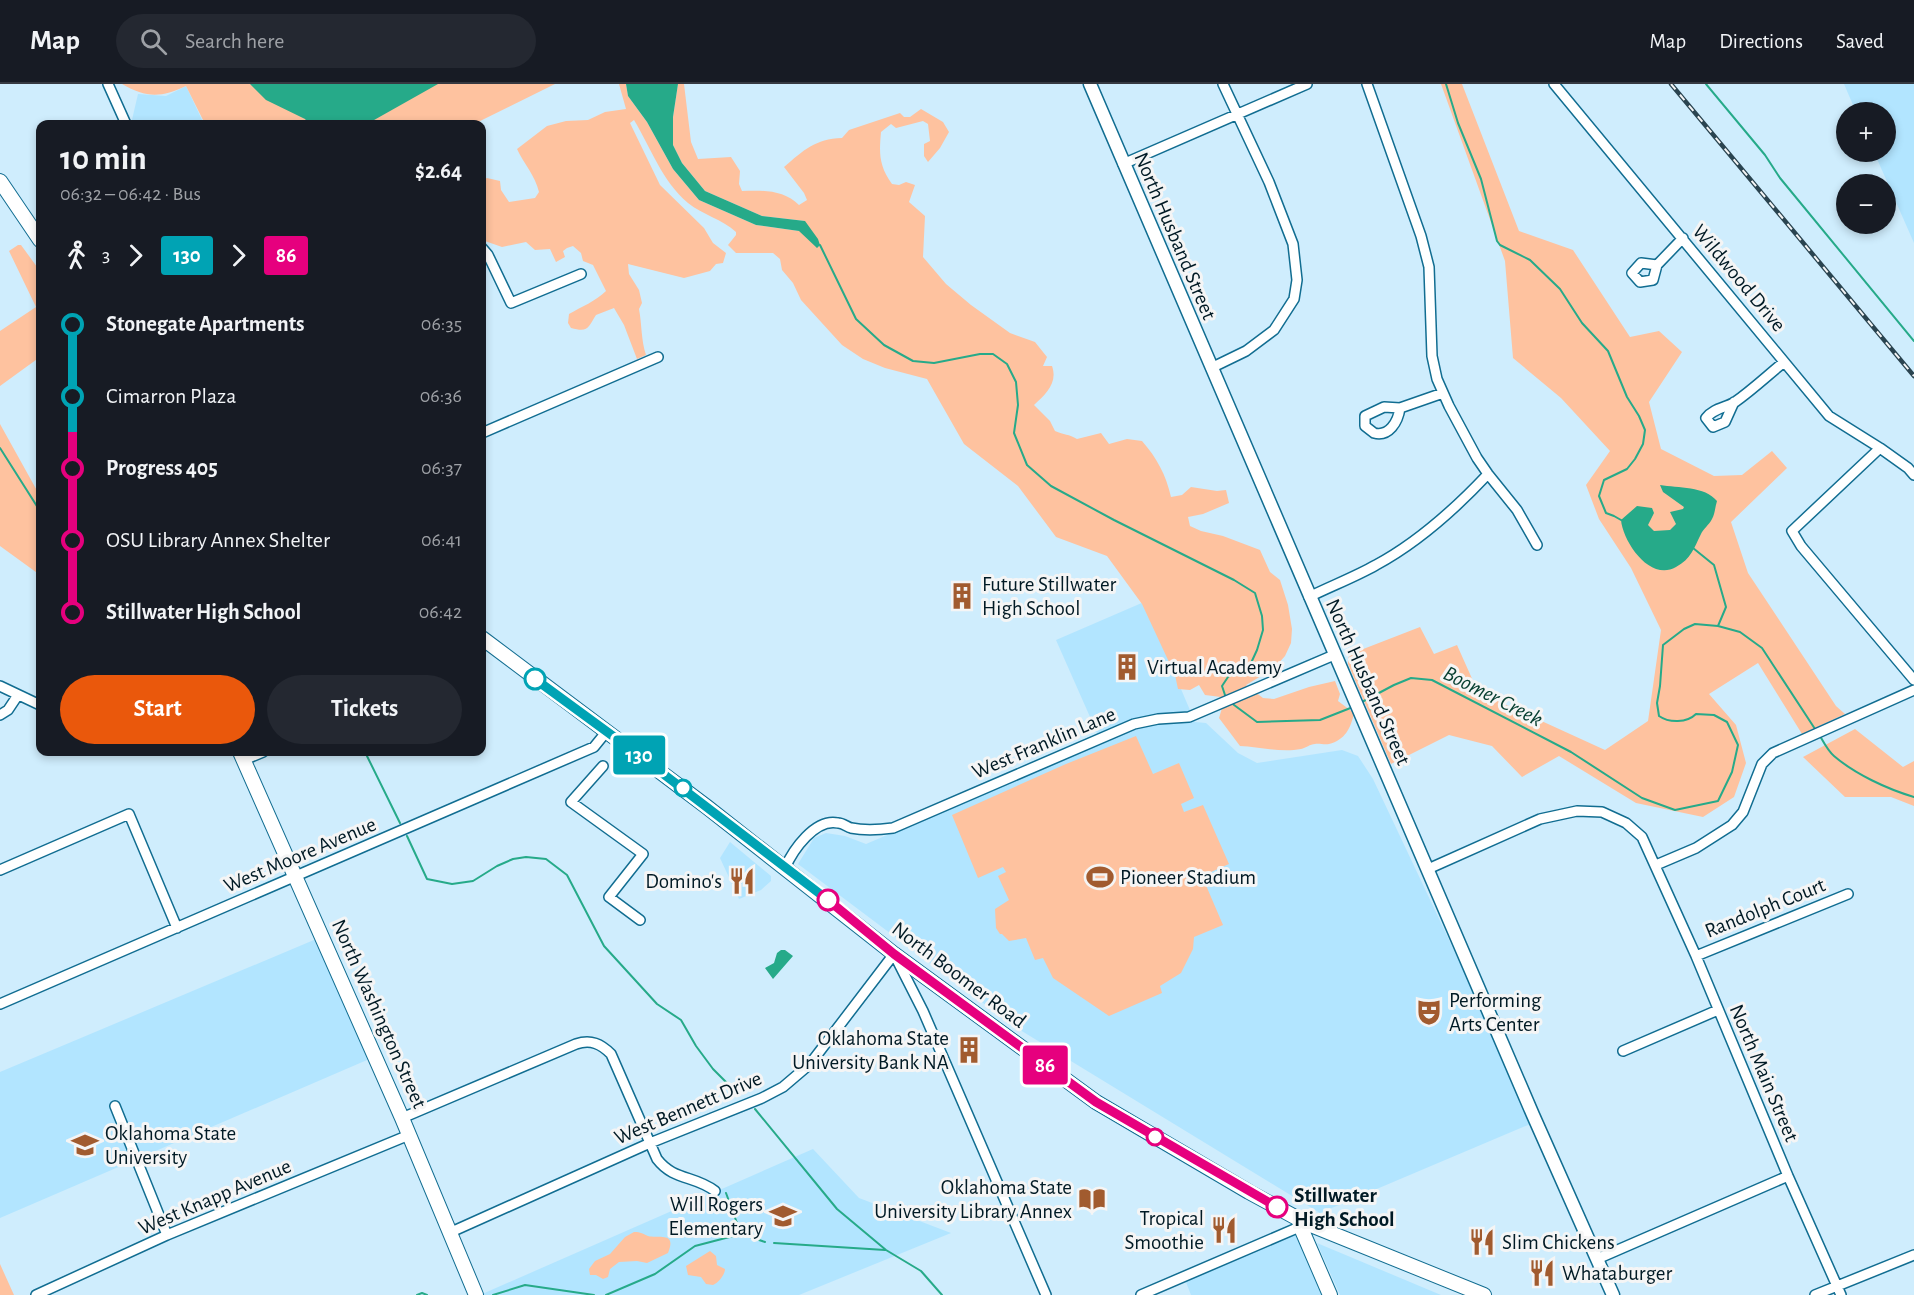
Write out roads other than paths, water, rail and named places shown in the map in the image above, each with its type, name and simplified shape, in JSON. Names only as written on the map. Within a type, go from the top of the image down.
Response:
[{"type":"main road","points":[[0,181],[36,234]]},
{"type":"main road","name":"North Boomer Road","points":[[486,643],[607,731],[894,954],[1096,1102],[1304,1226],[1484,1295]]},
{"type":"main road","name":"North Washington Street","points":[[242,756],[402,1118],[476,1295]]},
{"type":"main road","points":[[1304,1226],[1330,1295]]},
{"type":"street","points":[[108,84],[124,120]]},
{"type":"street","name":"North Husband Street","points":[[1090,84],[1210,368],[1613,1295]]},
{"type":"street","points":[[1210,368],[1246,351],[1274,330],[1294,299],[1297,280],[1293,244],[1269,182],[1224,84]]},
{"type":"street","points":[[1123,164],[1306,84]]},
{"type":"street","points":[[1366,84],[1398,168],[1427,257],[1432,357],[1437,379],[1458,423],[1488,474],[1517,510],[1537,545]]},
{"type":"street","name":"Wildwood Drive","points":[[1554,84],[1829,416],[1880,448],[1914,475]]},
{"type":"street","points":[[1658,265],[1683,238]]},
{"type":"street","points":[[486,253],[512,303],[580,274]]},
{"type":"street","points":[[486,431],[658,357]]},
{"type":"street","points":[[1734,402],[1785,362]]},
{"type":"street","points":[[1400,408],[1443,393]]},
{"type":"street","points":[[1880,448],[1792,531],[1801,546],[1914,680]]},
{"type":"street","points":[[1309,597],[1377,565],[1468,496],[1488,474]]},
{"type":"street","name":"West Franklin Lane","points":[[785,868],[791,855],[812,831],[825,825],[837,822],[849,828],[874,831],[893,828],[1134,724],[1158,719],[1189,717],[1334,655]]},
{"type":"street","points":[[0,686],[36,703]]},
{"type":"street","points":[[1656,865],[1696,848],[1732,825],[1743,812],[1762,764],[1773,753],[1914,690]]},
{"type":"street","points":[[0,715],[8,710],[18,695]]},
{"type":"street","name":"West Moore Avenue","points":[[0,1004],[594,747],[607,731]]},
{"type":"street","points":[[603,766],[571,802],[643,854],[609,897],[640,920]]},
{"type":"street","name":"North Main Street","points":[[1428,869],[1540,819],[1577,811],[1602,812],[1626,823],[1642,837],[1696,956],[1788,1176],[1839,1290]]},
{"type":"street","points":[[0,870],[129,814],[177,928]]},
{"type":"street","name":"Randolph Court","points":[[1696,956],[1848,894]]},
{"type":"street","points":[[894,954],[923,1011],[1046,1295]]},
{"type":"street","name":"West Bennett Drive","points":[[449,1233],[650,1143],[762,1098],[783,1087],[810,1064],[894,954]]},
{"type":"street","points":[[1623,1052],[1718,1010]]},
{"type":"street","points":[[402,1118],[576,1044],[593,1042],[602,1046],[610,1054],[657,1159],[677,1176],[700,1181],[715,1191]]},
{"type":"street","points":[[115,1106],[167,1235]]},
{"type":"street","name":"West Knapp Avenue","points":[[36,1295],[167,1235],[409,1135]]},
{"type":"street","points":[[1597,1259],[1788,1176]]},
{"type":"street","points":[[1141,1295],[1304,1226]]},
{"type":"street","points":[[1815,1295],[1839,1290],[1914,1255]]},
{"type":"waterway","points":[[1446,84],[1458,123],[1481,179],[1497,241],[1500,245],[1530,260],[1560,289],[1582,323],[1608,351],[1627,397],[1645,430],[1643,444],[1635,459],[1627,469],[1604,480],[1599,496],[1606,513],[1621,520]]},
{"type":"waterway","points":[[1706,84],[1914,341]]},
{"type":"waterway","name":"Boomer Creek","points":[[820,245],[856,319],[884,345],[913,361],[934,363],[980,354],[993,354],[1007,364],[1016,382],[1018,405],[1014,433],[1027,465],[1051,486],[1255,593],[1262,616],[1263,630],[1251,663],[1228,677],[1222,686],[1226,698]]},
{"type":"waterway","points":[[0,448],[36,505]]},
{"type":"waterway","points":[[1693,548],[1714,565],[1726,607],[1718,626]]},
{"type":"waterway","name":"Boomer Creek","points":[[1360,703],[1411,678],[1432,680],[1571,752],[1642,798],[1675,810],[1718,801],[1732,772],[1738,745],[1727,722],[1714,715],[1696,714],[1688,719],[1668,720],[1659,716],[1657,703],[1663,645],[1684,629],[1695,624],[1718,626],[1740,632],[1762,648],[1817,732]]},
{"type":"waterway","name":"Boomer Creek","points":[[1230,702],[1257,722],[1320,720],[1353,707]]},
{"type":"waterway","name":"Boomer Creek","points":[[1820,736],[1826,747],[1842,763],[1882,785],[1914,797]]},
{"type":"waterway","points":[[367,756],[400,823]]},
{"type":"waterway","points":[[407,836],[427,879],[452,884],[473,881],[497,866],[513,859],[526,857],[546,859],[567,875],[604,946],[657,1004],[681,1020],[713,1069],[738,1094]]},
{"type":"waterway","points":[[755,1109],[837,1209],[886,1250],[921,1271],[942,1295]]},
{"type":"waterway","points":[[726,1193],[741,1234],[765,1242]]},
{"type":"waterway","points":[[606,1295],[655,1274],[695,1246],[741,1234]]},
{"type":"waterway","points":[[774,1243],[885,1250]]},
{"type":"waterway","points":[[493,1295],[525,1285],[594,1295]]},
{"type":"waterway","points":[[417,1295],[422,1293],[427,1295]]},
{"type":"railway","points":[[1671,84],[1914,376]]},
{"type":"place","name":"Future Stillwater High School","points":[[962,596]]},
{"type":"place","name":"Virtual Academy","points":[[1127,667]]},
{"type":"place","name":"Pioneer Stadium","points":[[1100,877]]},
{"type":"place","name":"Domino's","points":[[742,881]]},
{"type":"place","name":"Performing Arts Center","points":[[1429,1012]]},
{"type":"place","name":"Oklahoma State University Bank NA","points":[[969,1050]]},
{"type":"place","name":"Oklahoma State University","points":[[85,1145]]},
{"type":"place","name":"Oklahoma State University Library Annex","points":[[1092,1199]]},
{"type":"place","name":"Stillwater High School","points":[[1277,1207]]},
{"type":"place","name":"Will Rogers Elementary","points":[[783,1216]]},
{"type":"place","name":"Tropical Smoothie","points":[[1224,1230]]},
{"type":"place","name":"Slim Chickens","points":[[1482,1242]]},
{"type":"place","name":"Whataburger","points":[[1542,1273]]}]
